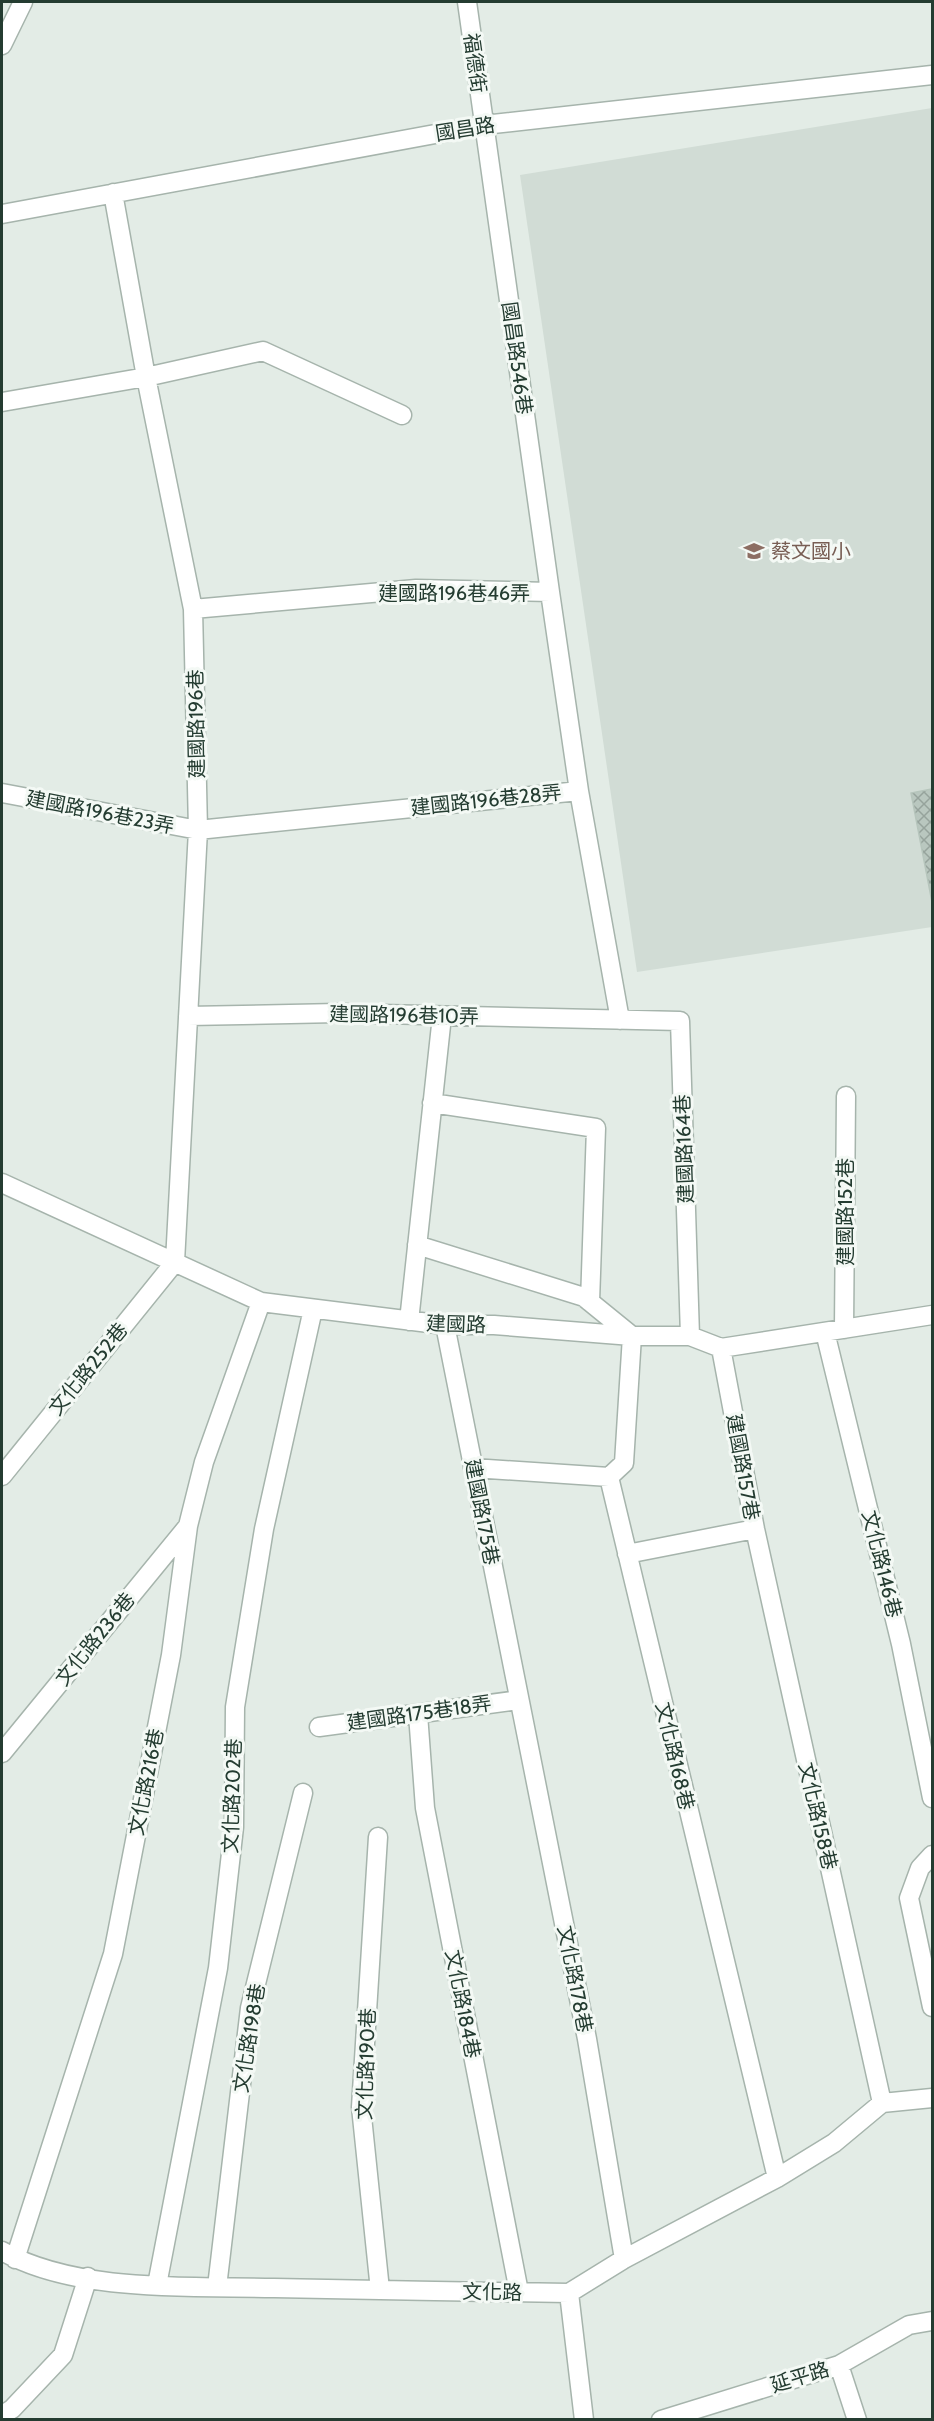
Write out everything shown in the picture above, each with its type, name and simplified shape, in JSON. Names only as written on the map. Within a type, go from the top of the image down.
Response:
[{"type":"street","points":[[2,45],[23,2]]},
{"type":"street","name":"福德街","points":[[467,2],[484,125]]},
{"type":"street","name":"國昌路","points":[[2,214],[484,125],[933,75]]},
{"type":"street","name":"國昌路546巷","points":[[484,125],[550,592]]},
{"type":"street","name":"建國路196巷","points":[[113,193],[146,377],[194,609],[198,830],[176,1262]]},
{"type":"street","points":[[2,402],[146,377],[263,351],[402,415]]},
{"type":"street","name":"建國路196巷46弄","points":[[194,609],[416,589],[550,592],[579,791]]},
{"type":"street","name":"建國路196巷28弄","points":[[198,830],[579,791],[620,1020]]},
{"type":"street","name":"建國路196巷23弄","points":[[2,793],[198,830]]},
{"type":"street","name":"建國路196巷10弄","points":[[188,1016],[338,1013],[620,1020]]},
{"type":"street","points":[[409,1321],[442,1016]]},
{"type":"street","name":"建國路164巷","points":[[620,1020],[680,1021],[690,1336]]},
{"type":"street","name":"建國路152巷","points":[[844,1329],[846,1096]]},
{"type":"street","points":[[432,1103],[596,1128],[590,1302]]},
{"type":"street","name":"建國路","points":[[2,1183],[261,1302],[445,1325],[494,1325],[632,1336],[690,1336],[721,1348],[933,1315]]},
{"type":"street","points":[[417,1245],[584,1297],[632,1336],[624,1463],[609,1477],[473,1468]]},
{"type":"street","name":"文化路252巷","points":[[2,1476],[176,1262]]},
{"type":"street","name":"文化路216巷","points":[[8,2255],[113,1954],[171,1655],[188,1526],[204,1462],[261,1302]]},
{"type":"street","name":"文化路202巷","points":[[157,2285],[218,1968],[234,1827],[235,1707],[264,1529],[313,1309]]},
{"type":"street","name":"建國路175巷","points":[[445,1325],[519,1700]]},
{"type":"street","name":"文化路146巷","points":[[825,1332],[901,1644],[933,1798]]},
{"type":"street","name":"建國路157巷","points":[[627,1554],[755,1529],[721,1348]]},
{"type":"street","name":"文化路168巷","points":[[609,1477],[777,2178]]},
{"type":"street","name":"文化路236巷","points":[[2,1753],[188,1526]]},
{"type":"street","name":"文化路158巷","points":[[755,1529],[882,2103]]},
{"type":"street","name":"建國路175巷18弄","points":[[319,1727],[519,1700]]},
{"type":"street","name":"文化路178巷","points":[[519,1700],[587,2039],[624,2259]]},
{"type":"street","name":"文化路184巷","points":[[418,1714],[425,1808],[519,2292]]},
{"type":"street","name":"文化路198巷","points":[[217,2287],[250,2008],[303,1793]]},
{"type":"street","name":"文化路190巷","points":[[378,1837],[361,2107],[380,2290]]},
{"type":"street","points":[[933,1855],[920,1868],[909,1898],[933,2007]]},
{"type":"street","points":[[584,2420],[569,2293],[624,2259],[777,2178],[834,2143],[882,2103],[933,2097]]},
{"type":"street","name":"文化路","points":[[8,2255],[88,2277],[136,2285],[569,2293]]},
{"type":"street","points":[[9,2411],[63,2355],[88,2277]]},
{"type":"street","name":"延平路","points":[[665,2419],[839,2365],[909,2325],[933,2321]]},
{"type":"street","points":[[839,2365],[856,2420]]},
{"type":"shaded area","name":"蔡文國小","points":[[932,108],[932,927],[637,972],[520,175]]},
{"type":"building","points":[[932,789],[932,902],[911,793]]},
{"type":"place","name":"蔡文國小","points":[[754,551]]}]
